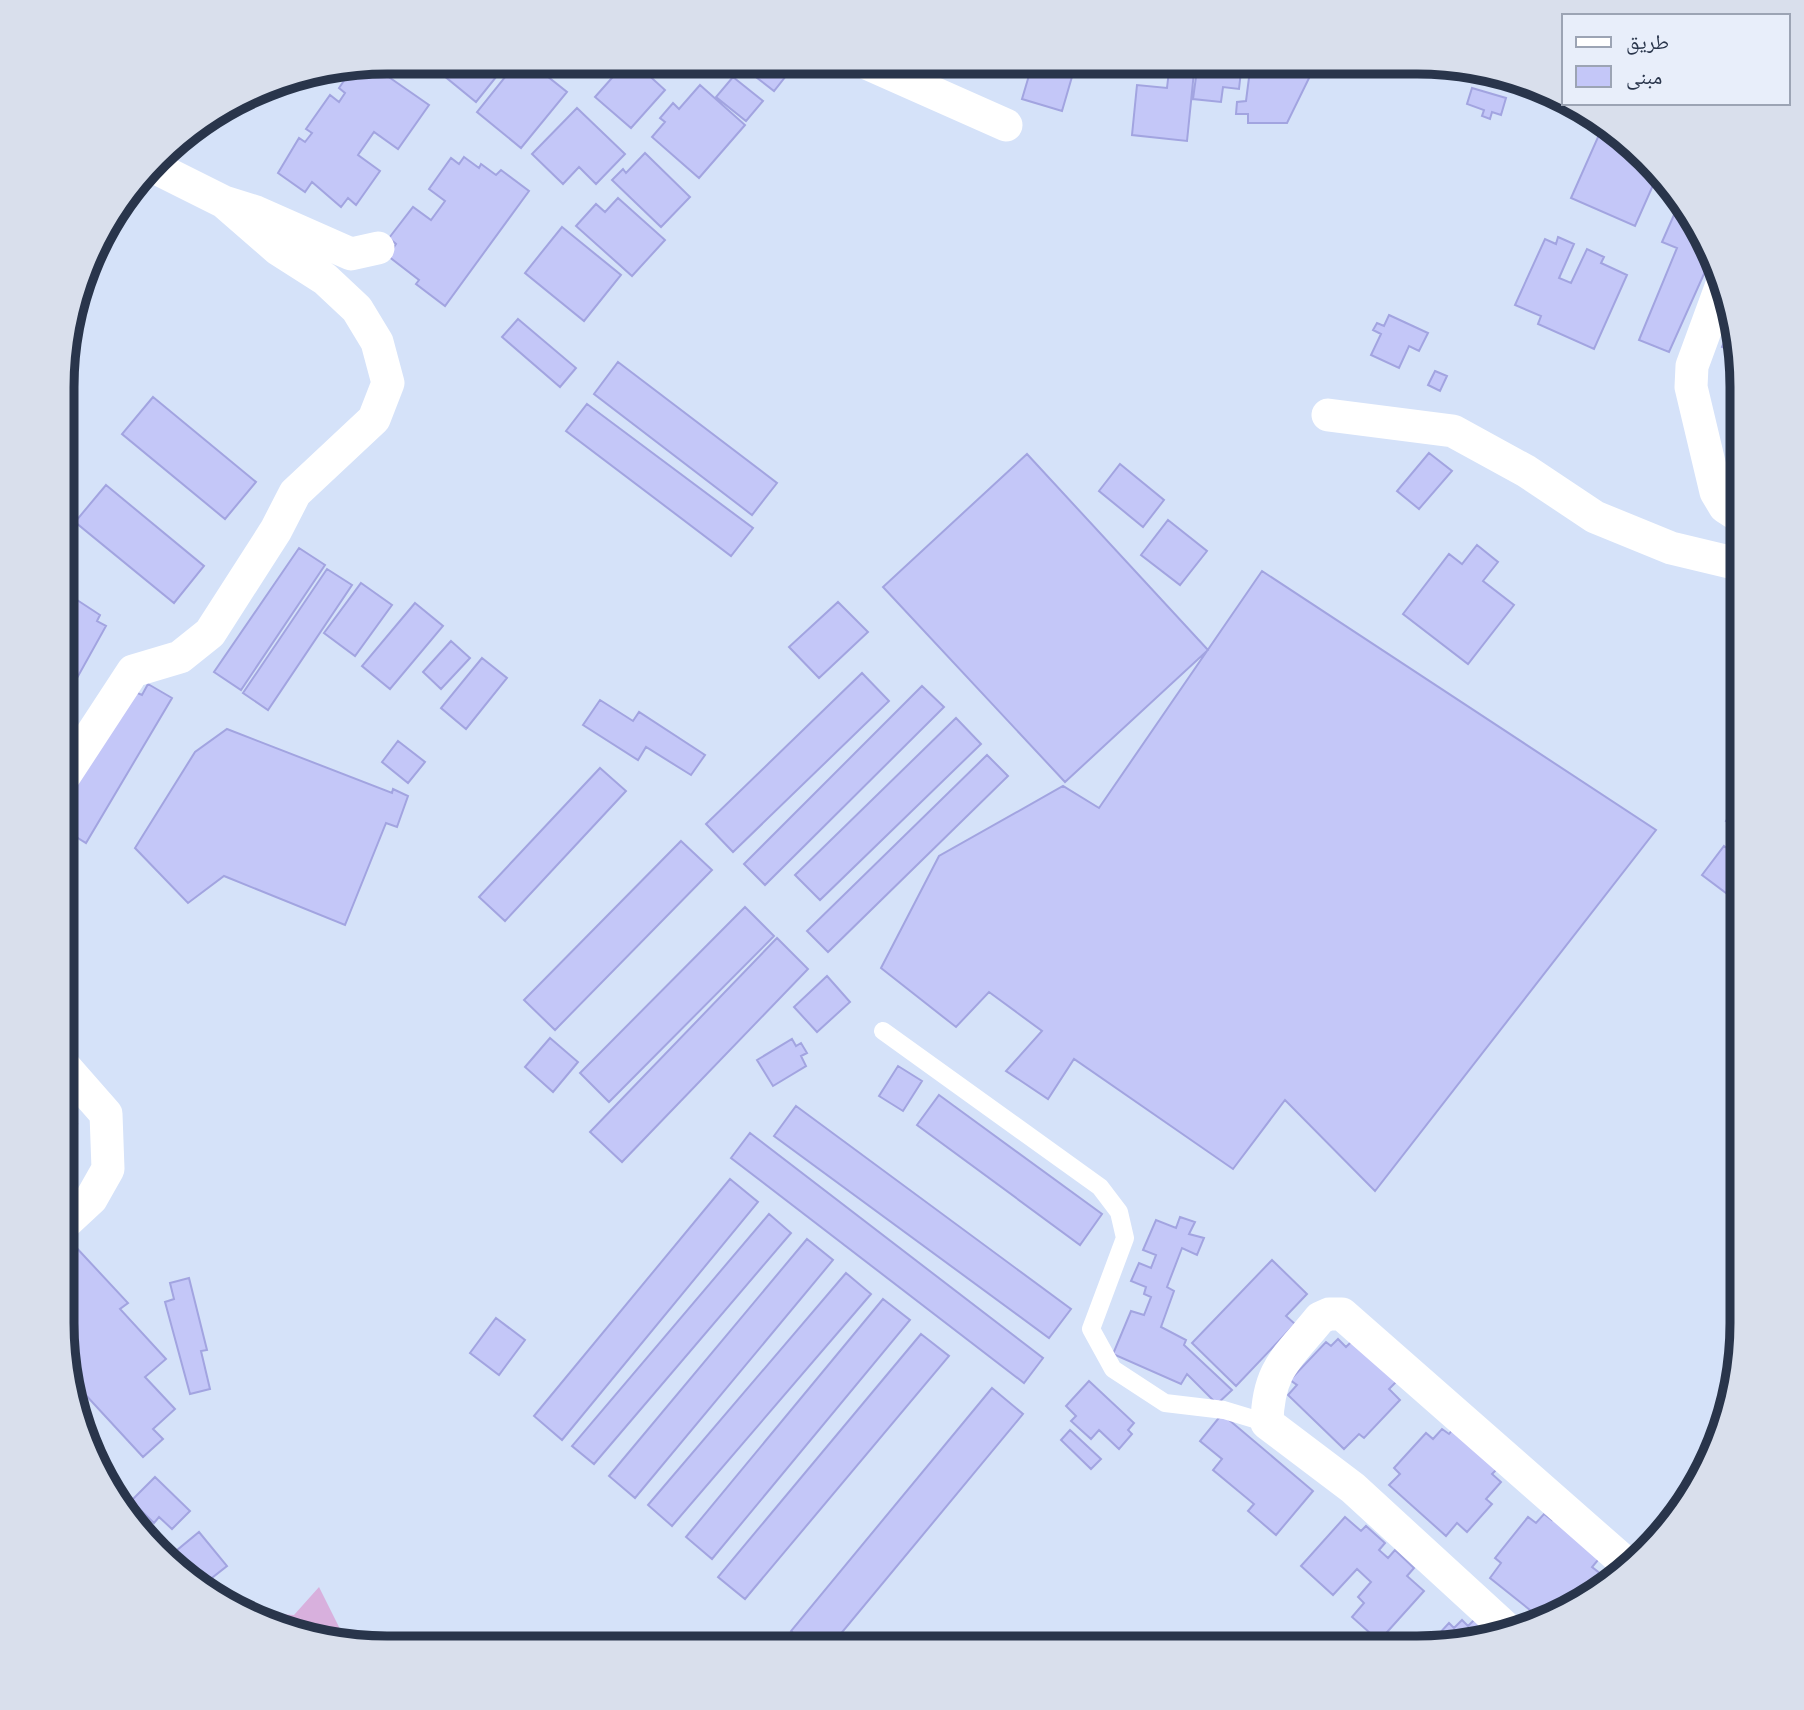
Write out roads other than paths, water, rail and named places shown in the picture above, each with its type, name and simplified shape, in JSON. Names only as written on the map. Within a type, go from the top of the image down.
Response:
[{"type":"street","points":[[891,74],[1006,125]]},
{"type":"street","points":[[160,170],[224,202],[256,212],[351,254],[378,248]]},
{"type":"street","points":[[74,761],[133,671],[180,657],[210,633],[270,541],[295,493],[374,419],[388,383],[377,342],[357,309],[324,279],[278,249],[224,202]]},
{"type":"street","points":[[1717,296],[1696,350],[1691,387],[1716,492],[1730,510]]},
{"type":"street","points":[[1328,415],[1453,431],[1526,471],[1595,517],[1671,548],[1730,562]]},
{"type":"street","points":[[74,1078],[106,1114],[108,1169],[91,1199],[74,1215]]},
{"type":"street","points":[[1502,1625],[1353,1488],[1268,1423],[1268,1392],[1274,1376],[1320,1318],[1329,1314],[1342,1314],[1622,1560]]},
{"type":"lane","points":[[883,1031],[1100,1187],[1119,1212],[1125,1238],[1091,1329],[1113,1369],[1165,1403],[1224,1410],[1268,1423]]}]
